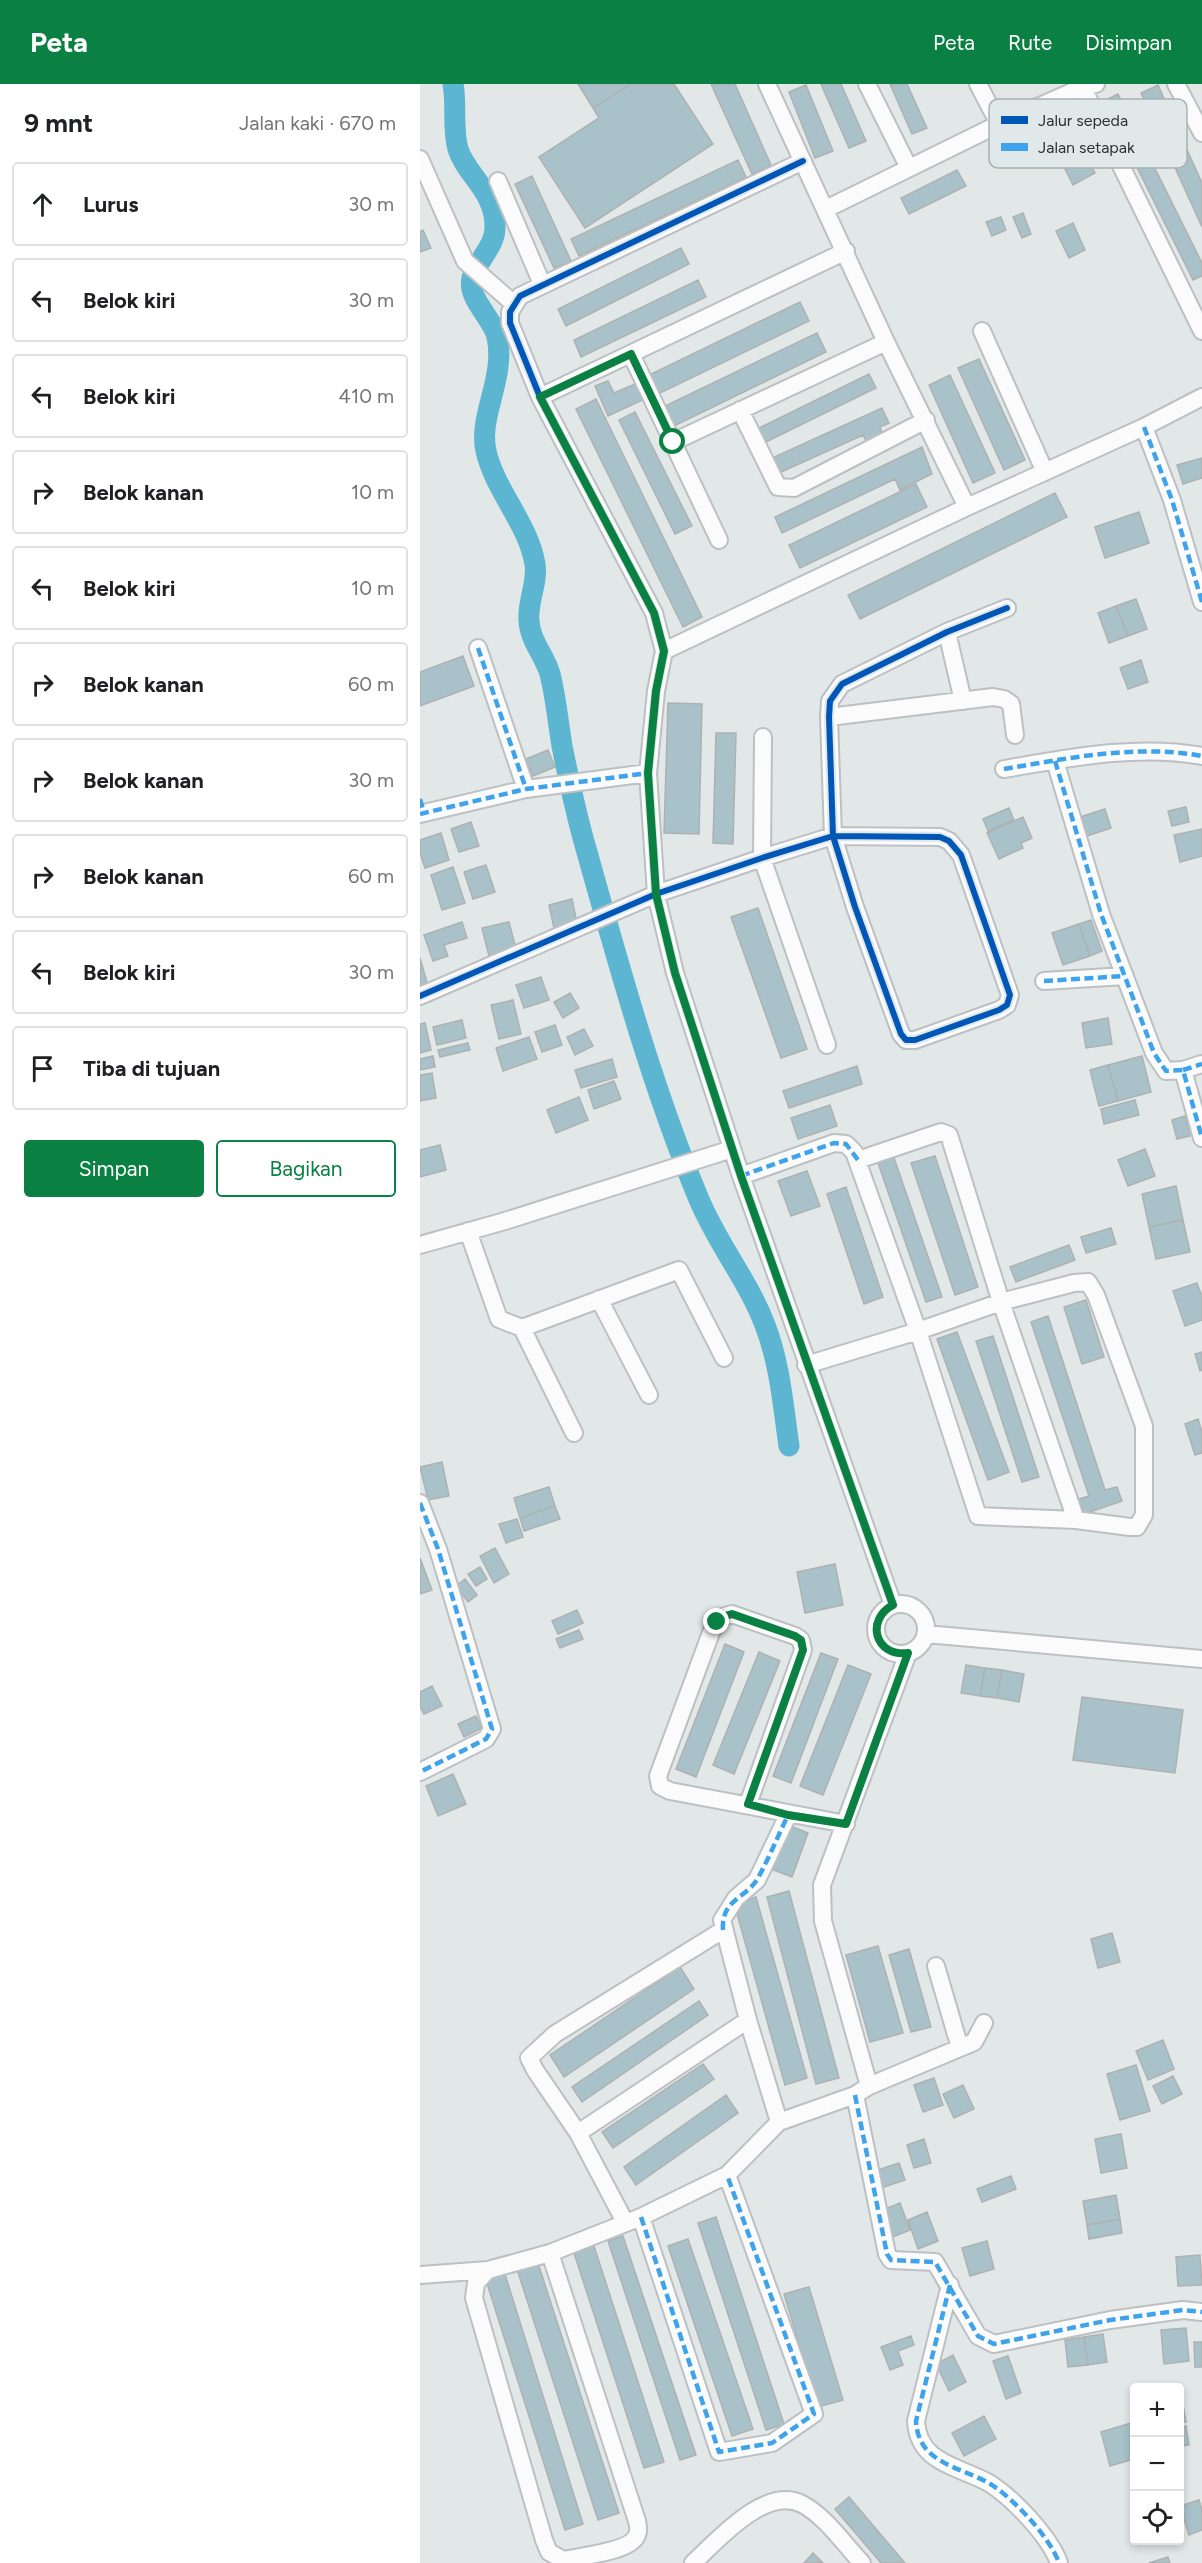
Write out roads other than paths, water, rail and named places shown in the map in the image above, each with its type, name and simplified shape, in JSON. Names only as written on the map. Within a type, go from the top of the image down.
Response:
[{"type":"street","points":[[767,84],[886,342],[967,507]]},
{"type":"street","points":[[867,84],[909,168]]},
{"type":"street","points":[[978,84],[989,105]]},
{"type":"street","points":[[1176,84],[1184,99]]},
{"type":"street","points":[[1055,99],[1087,85],[1094,99]]},
{"type":"street","points":[[1187,105],[1202,133]]},
{"type":"street","points":[[826,209],[989,129]]},
{"type":"street","points":[[420,160],[465,261],[514,304]]},
{"type":"street","points":[[803,161],[520,296],[510,312],[510,323],[540,397],[654,613],[664,651],[656,691],[648,773],[656,894],[675,973],[806,1365],[893,1605]]},
{"type":"street","points":[[1130,168],[1195,295],[1202,331]]},
{"type":"street","points":[[498,181],[542,284]]},
{"type":"street","points":[[540,397],[846,251]]},
{"type":"street","points":[[982,332],[1045,472]]},
{"type":"street","points":[[673,442],[886,342]]},
{"type":"street","points":[[631,354],[719,540]]},
{"type":"street","points":[[664,651],[967,507],[1144,427],[1202,397]]},
{"type":"street","points":[[740,410],[774,481],[778,487],[785,489],[794,488],[926,420]]},
{"type":"street","points":[[1144,427],[1172,500],[1202,602]]},
{"type":"street","points":[[420,996],[656,894],[833,836],[940,837],[949,842],[961,855],[1010,995],[1007,1005],[999,1010],[915,1040],[906,1040],[901,1034],[855,907],[833,836],[830,717],[830,700],[842,684],[947,632],[1006,608]]},
{"type":"street","points":[[947,632],[963,701]]},
{"type":"street","points":[[478,648],[526,789]]},
{"type":"street","points":[[830,717],[993,697],[1004,699],[1011,704],[1015,735]]},
{"type":"street","points":[[763,737],[762,858],[826,1045]]},
{"type":"street","points":[[1004,769],[1128,751],[1176,751],[1202,756]]},
{"type":"street","points":[[1055,761],[1101,914],[1160,1064],[1166,1071],[1183,1071],[1202,1064]]},
{"type":"street","points":[[421,808],[589,779],[648,773]]},
{"type":"street","points":[[1044,981],[1125,976]]},
{"type":"street","points":[[1183,1071],[1202,1138]]},
{"type":"street","points":[[858,1160],[941,1132],[949,1136],[1001,1302],[1076,1520]]},
{"type":"street","points":[[741,1176],[834,1143],[846,1144],[858,1160],[918,1331],[978,1516],[1076,1520],[1130,1527],[1137,1527],[1141,1522],[1144,1515],[1144,1425],[1096,1295],[1088,1282],[1074,1283],[1001,1302],[918,1331],[806,1365]]},
{"type":"street","points":[[420,1245],[732,1149]]},
{"type":"street","points":[[468,1231],[499,1319],[522,1328],[679,1270],[724,1358]]},
{"type":"street","points":[[599,1299],[649,1395]]},
{"type":"street","points":[[522,1328],[574,1433]]},
{"type":"street","points":[[420,1503],[438,1549],[492,1729],[486,1739],[420,1772]]},
{"type":"street","points":[[893,1605],[910,1605],[918,1610],[926,1625],[926,1634],[922,1642],[908,1653],[899,1654],[883,1648],[875,1632],[879,1616],[893,1605]]},
{"type":"street","points":[[748,1804],[803,1650],[801,1640],[795,1636],[732,1614],[722,1617],[712,1630],[658,1782],[670,1791],[748,1804],[788,1815],[846,1824]]},
{"type":"street","points":[[926,1634],[1202,1659]]},
{"type":"street","points":[[908,1653],[822,1885],[824,1921],[862,2091],[887,2254],[891,2260],[935,2262],[978,2337],[994,2344],[1110,2320],[1183,2310],[1202,2312]]},
{"type":"street","points":[[779,2122],[723,1930],[725,1914],[736,1898],[757,1880],[788,1815]]},
{"type":"street","points":[[625,2222],[578,2133],[529,2058],[555,2034],[723,1930]]},
{"type":"street","points":[[936,1966],[960,2048]]},
{"type":"street","points":[[578,2133],[748,2020]]},
{"type":"street","points":[[420,2275],[488,2270],[550,2253],[641,2217],[727,2175],[779,2122],[862,2091],[974,2042],[984,2023]]},
{"type":"street","points":[[641,2217],[718,2452],[771,2443],[814,2414],[727,2175]]},
{"type":"street","points":[[488,2270],[476,2283],[474,2298],[549,2552],[563,2560],[624,2548],[637,2536],[638,2521],[550,2253]]},
{"type":"street","points":[[950,2285],[916,2421],[917,2437],[928,2452],[990,2484],[1005,2497],[1027,2517],[1055,2550],[1059,2563]]},
{"type":"street","points":[[693,2563],[750,2513],[763,2504],[784,2500],[801,2503],[813,2512],[862,2563]]},
{"type":"waterway","points":[[453,84],[458,149],[485,193],[494,214],[493,240],[474,271],[471,286],[477,301],[495,330],[499,352],[486,424],[486,451],[496,480],[526,535],[535,564],[536,571],[529,614],[530,628],[550,674],[577,815],[649,1065],[705,1214],[750,1292],[765,1325],[778,1370],[789,1446]]}]
